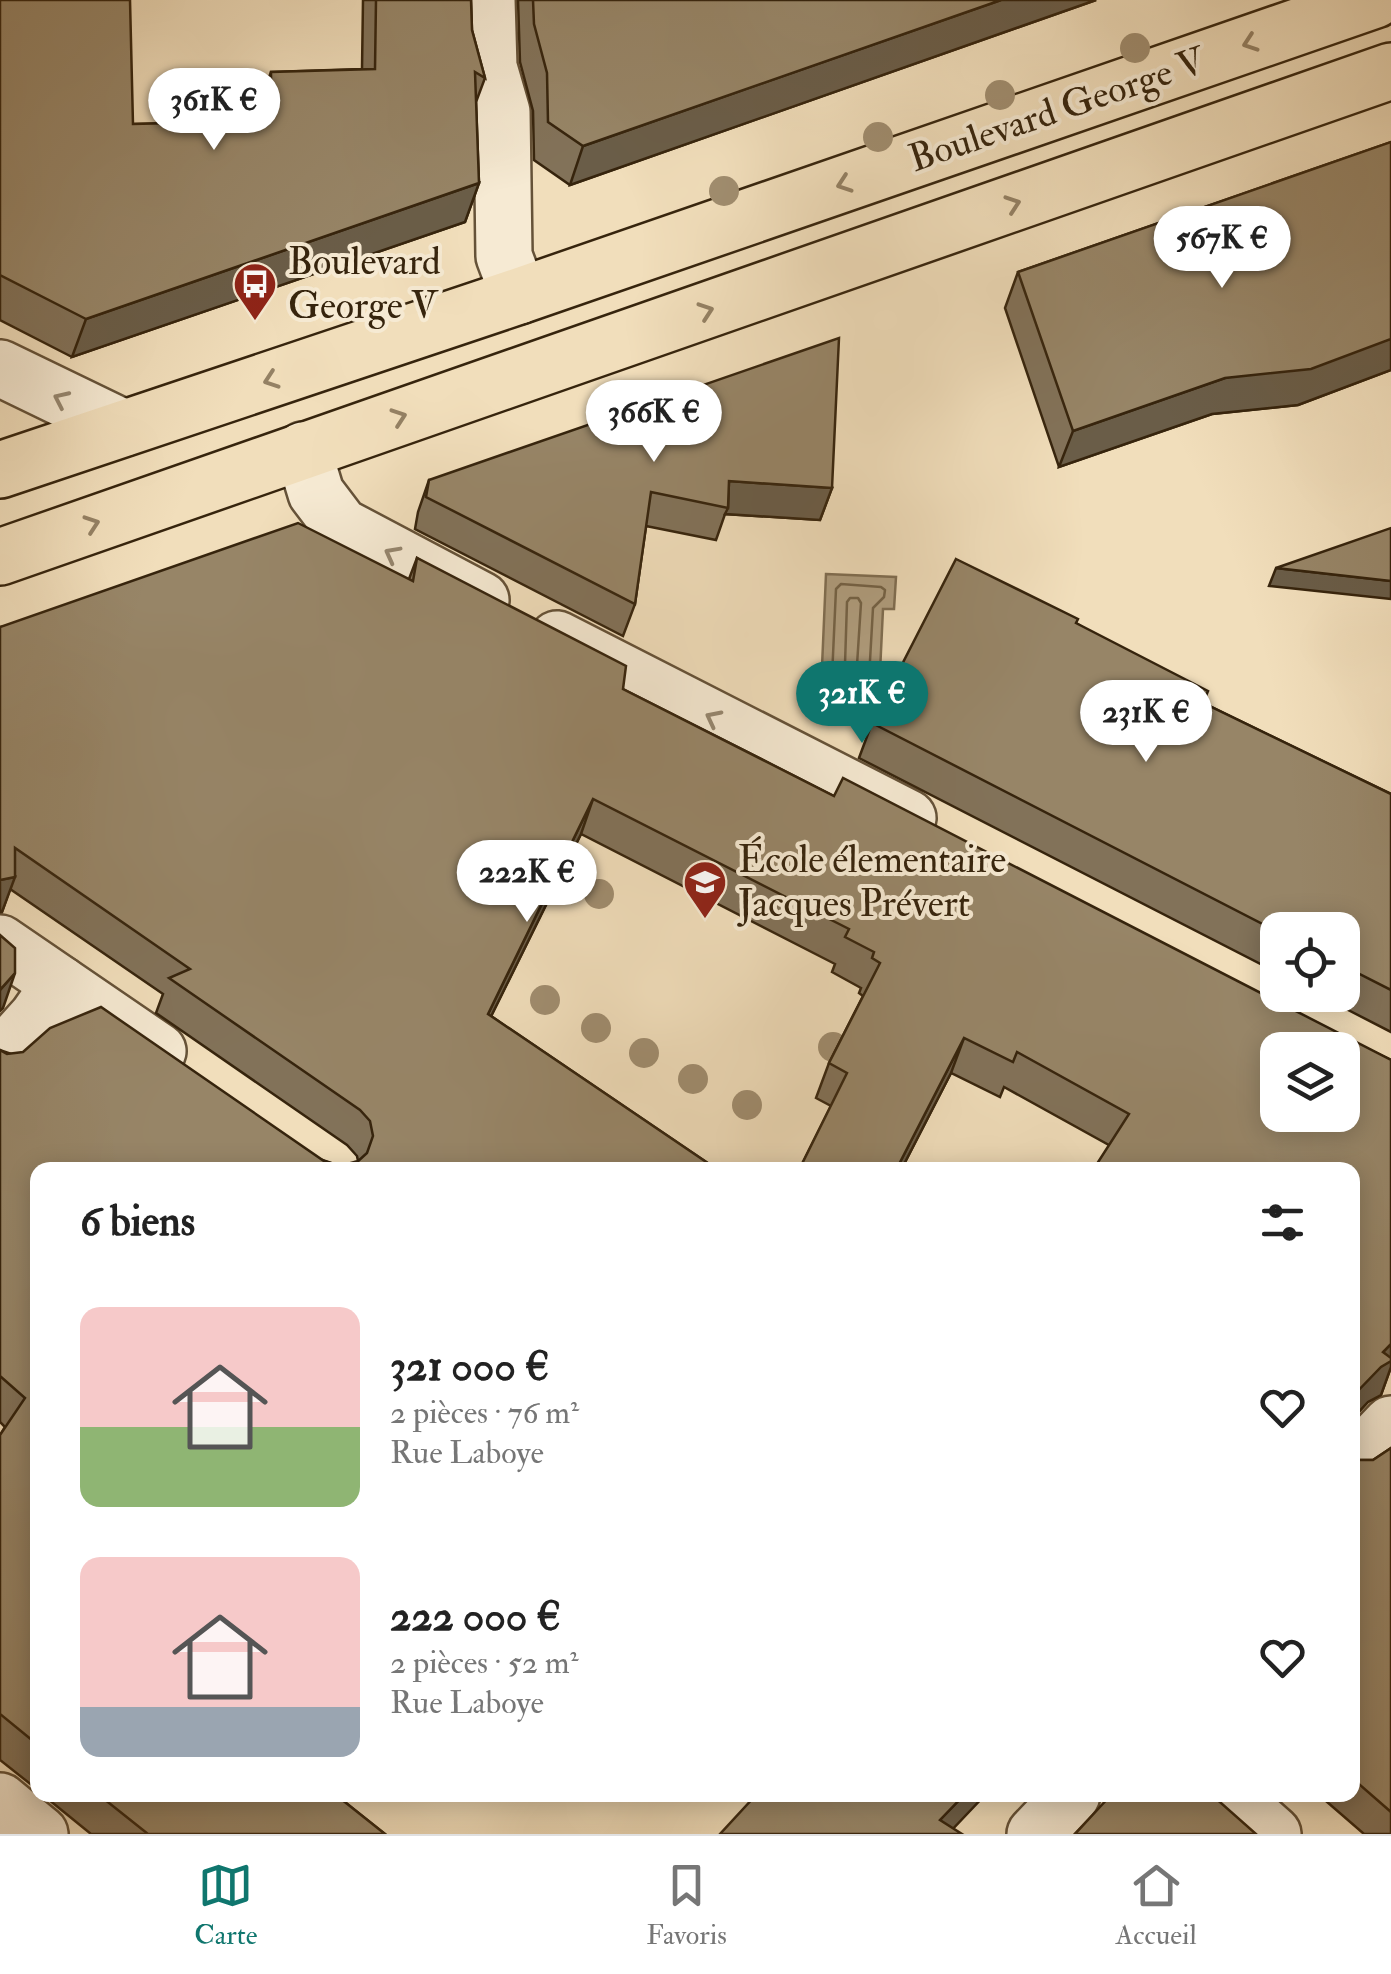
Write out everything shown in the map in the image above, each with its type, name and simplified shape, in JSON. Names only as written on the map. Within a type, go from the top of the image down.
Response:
[{"type":"main road","name":"Boulevard George V","points":[[0,470],[519,296],[1375,0]]},
{"type":"main road","name":"Boulevard George V","points":[[0,557],[1391,71]]},
{"type":"street","points":[[487,0],[489,67],[502,112],[504,256],[519,296]]},
{"type":"street","points":[[0,368],[124,428]]},
{"type":"street","points":[[302,450],[316,494],[341,526],[944,836]]},
{"type":"street","points":[[0,943],[203,1082]]},
{"type":"street","points":[[0,1058],[60,984]]},
{"type":"street","points":[[1360,1457],[1391,1424]]},
{"type":"street","points":[[0,1801],[40,1834]]},
{"type":"street","points":[[1035,1834],[1065,1802]]},
{"type":"street","points":[[1237,1802],[1274,1834]]},
{"type":"water","points":[[826,574],[896,577],[894,609],[883,609],[879,693],[821,690]]},
{"type":"building","points":[[0,0],[130,0],[133,124],[271,121],[271,72],[375,69],[376,0],[471,0],[472,30],[485,78],[475,72],[479,183],[86,319],[0,275]]},
{"type":"building","points":[[533,0],[1001,0],[583,146],[548,122],[547,73],[534,24]]},
{"type":"building","points":[[1391,142],[1391,339],[1311,369],[1225,378],[1073,431],[1018,272]]},
{"type":"building","points":[[839,338],[832,488],[729,481],[728,508],[651,492],[635,604],[426,497],[429,480]]},
{"type":"building","points":[[298,523],[413,581],[417,558],[626,666],[623,689],[834,796],[843,778],[1260,993],[1260,1012],[1298,1012],[1337,1032],[1260,1032],[1260,1132],[1360,1132],[1360,1044],[1391,1060],[1391,1344],[1383,1352],[1391,1361],[1360,1389],[1360,1162],[1098,1162],[1129,1114],[1017,1052],[1013,1062],[964,1038],[900,1162],[803,1162],[847,1073],[829,1063],[880,963],[872,958],[874,952],[845,937],[849,929],[593,799],[488,1014],[706,1162],[357,1162],[367,1153],[373,1136],[370,1121],[360,1110],[169,978],[190,969],[15,848],[15,877],[0,880],[0,627]]},
{"type":"building","points":[[1391,528],[1391,581],[1276,568]]},
{"type":"building","points":[[956,559],[1078,619],[1076,623],[1208,691],[1203,703],[1391,794],[1391,990],[1360,974],[1360,912],[1260,912],[1260,923],[872,723]]},
{"type":"building","points":[[0,935],[15,948],[15,973],[0,990]]},
{"type":"building","points":[[101,1007],[327,1162],[30,1162],[30,1738],[0,1714],[0,1435],[25,1398],[0,1376],[0,1050],[7,1054],[23,1052],[50,1028]]},
{"type":"building","points":[[1391,1448],[1391,1812],[1360,1785],[1360,1460],[1373,1460]]},
{"type":"building","points":[[108,1802],[345,1802],[385,1834],[148,1834]]},
{"type":"building","points":[[750,1802],[957,1802],[940,1820],[962,1834],[720,1834]]},
{"type":"building","points":[[1105,1802],[1220,1802],[1256,1834],[1075,1834]]},
{"type":"place","name":"Boulevard George V","points":[[255,322]]},
{"type":"place","name":"École élementaire Jacques Prévert","points":[[705,920]]}]
